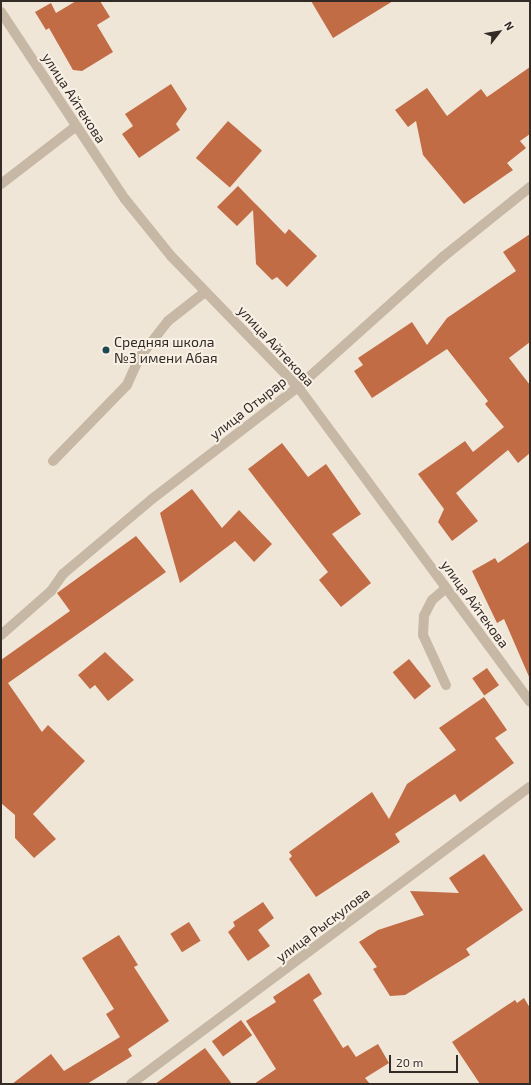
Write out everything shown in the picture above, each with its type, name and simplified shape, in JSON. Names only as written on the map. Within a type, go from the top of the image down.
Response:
[{"type":"street","name":"улица Айтекова","points":[[1,12],[75,127],[125,199],[205,292],[298,387],[530,702]]},
{"type":"street","points":[[1,184],[75,127]]},
{"type":"street","name":"улица Отырар","points":[[1,635],[52,591],[63,574],[152,499],[298,387],[443,257],[530,187]]},
{"type":"street","points":[[53,461],[127,385],[140,358],[168,321],[205,292]]},
{"type":"street","points":[[446,588],[432,600],[424,616],[423,635],[446,685]]},
{"type":"street","name":"улица Рыскулова","points":[[132,1084],[530,787]]},
{"type":"building","points":[[76,1],[100,1],[110,17],[97,25],[113,52],[82,71],[73,70],[49,28],[46,30],[35,12],[51,3],[56,13]]},
{"type":"building","points":[[311,1],[393,1],[333,38]]},
{"type":"building","points":[[530,67],[530,134],[520,141],[526,148],[507,163],[513,170],[464,204],[423,155],[416,121],[408,127],[395,110],[427,88],[447,116],[481,89],[487,97]]},
{"type":"building","points":[[171,84],[187,109],[176,124],[180,130],[139,158],[122,134],[133,126],[125,114]]},
{"type":"building","points":[[228,121],[262,151],[230,188],[196,158]]},
{"type":"building","points":[[238,186],[285,234],[289,229],[317,256],[287,287],[277,277],[272,280],[256,264],[253,210],[237,226],[217,207]]},
{"type":"building","points":[[530,234],[530,342],[509,358],[530,385],[530,453],[518,463],[508,450],[456,493],[478,521],[452,541],[438,522],[444,509],[418,474],[465,441],[473,452],[504,427],[485,404],[488,401],[447,349],[372,398],[354,371],[363,365],[358,358],[412,322],[427,345],[447,318],[516,271],[503,252]]},
{"type":"building","points":[[282,443],[308,477],[326,464],[361,514],[332,534],[371,583],[341,607],[319,580],[328,572],[248,469]]},
{"type":"building","points":[[192,489],[222,528],[239,510],[272,544],[254,562],[235,541],[180,583],[160,513]]},
{"type":"building","points":[[136,536],[166,572],[8,683],[42,732],[48,725],[85,761],[33,814],[56,839],[34,858],[15,838],[15,815],[1,803],[1,660],[70,611],[57,593]]},
{"type":"building","points":[[530,541],[530,679],[504,619],[497,623],[472,571],[495,558],[498,563]]},
{"type":"building","points":[[105,652],[134,680],[108,701],[95,685],[90,689],[78,675]]},
{"type":"building","points":[[409,659],[431,686],[415,699],[393,672]]},
{"type":"building","points":[[487,668],[499,685],[484,696],[472,678]]},
{"type":"building","points":[[484,697],[507,730],[495,738],[514,763],[460,802],[455,794],[395,834],[400,842],[316,897],[289,859],[292,856],[289,852],[372,792],[389,819],[407,784],[456,750],[439,728]]},
{"type":"building","points":[[484,854],[523,910],[466,949],[470,955],[405,995],[390,996],[373,969],[377,967],[359,942],[378,930],[424,915],[410,891],[459,893],[449,878]]},
{"type":"building","points":[[263,902],[274,918],[258,930],[270,946],[248,961],[228,932],[235,926],[233,922]]},
{"type":"building","points":[[189,922],[201,941],[182,952],[170,934]]},
{"type":"building","points":[[119,935],[138,965],[134,967],[169,1021],[128,1049],[132,1056],[87,1084],[12,1084],[51,1054],[64,1071],[120,1037],[106,1014],[114,1009],[82,958]]},
{"type":"building","points":[[309,973],[322,994],[313,1000],[343,1048],[348,1045],[356,1057],[378,1044],[389,1063],[365,1078],[370,1084],[254,1084],[276,1069],[246,1021],[276,1002],[273,997]]},
{"type":"building","points":[[524,998],[530,1008],[530,1084],[480,1084],[452,1042],[515,1000],[517,1003]]},
{"type":"building","points":[[241,1020],[252,1035],[223,1057],[212,1041]]},
{"type":"building","points":[[205,1048],[232,1084],[155,1084]]},
{"type":"place","name":"Средняя школа №3 имени Абая","points":[[106,350]]}]
